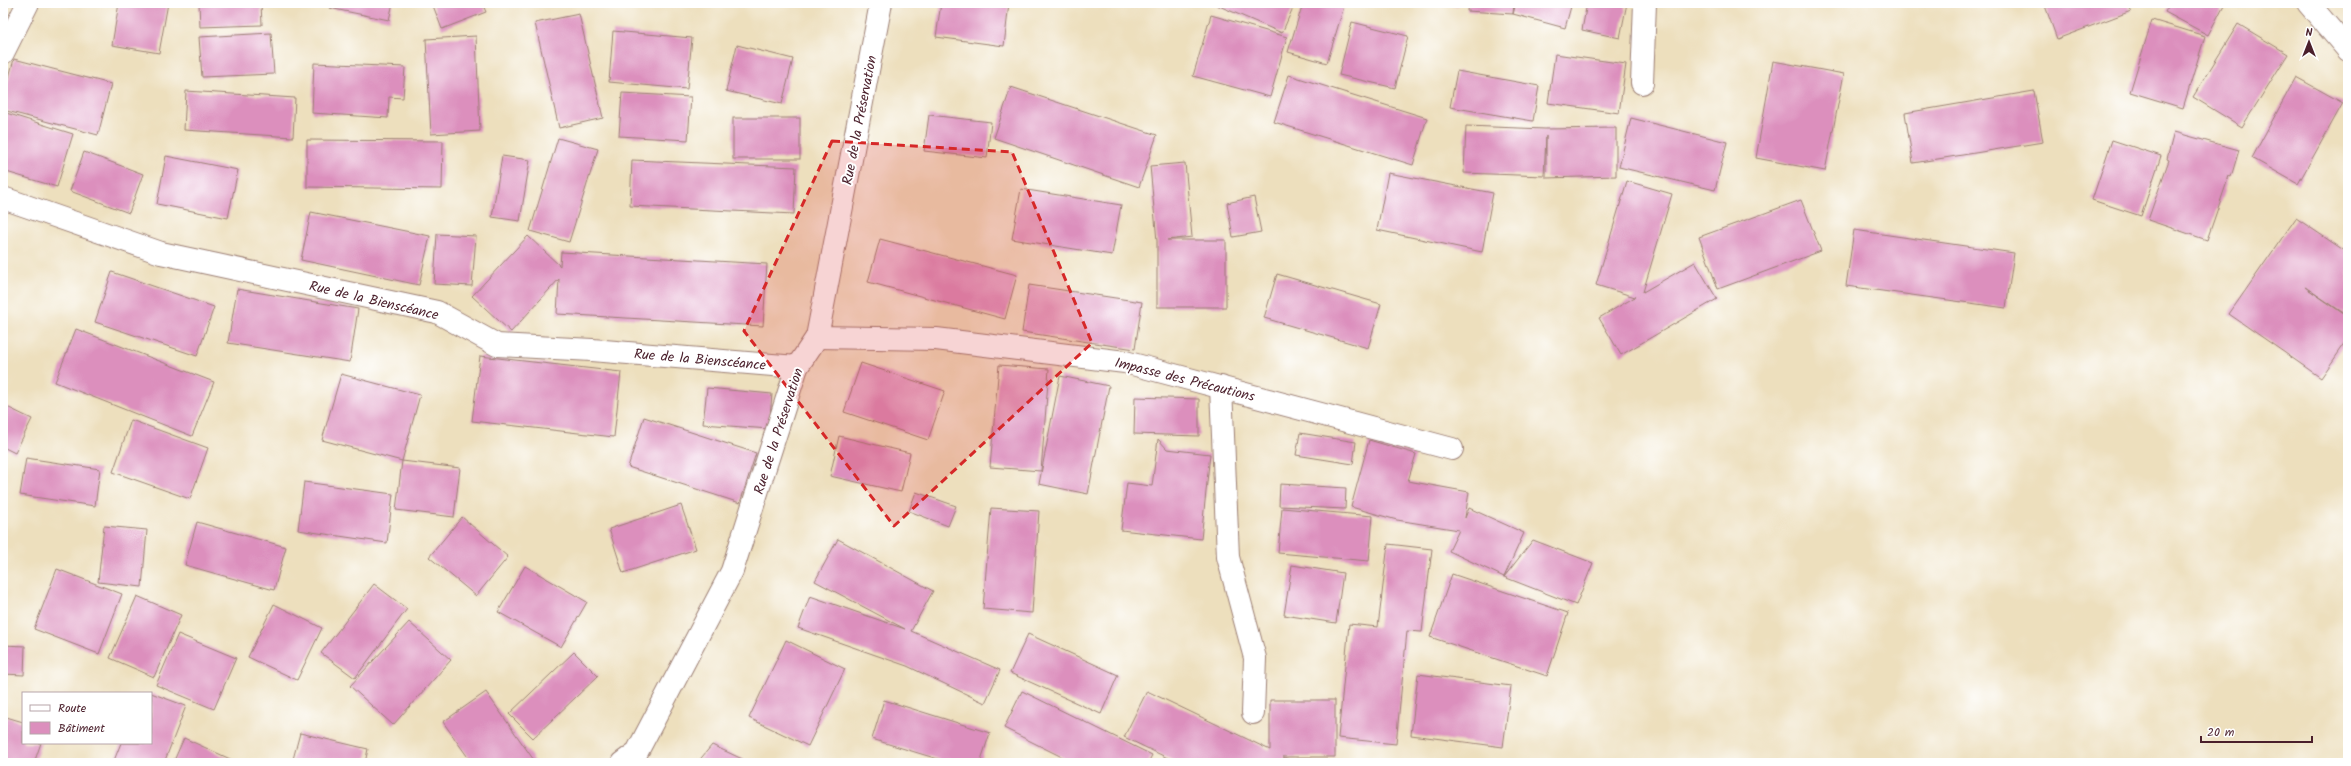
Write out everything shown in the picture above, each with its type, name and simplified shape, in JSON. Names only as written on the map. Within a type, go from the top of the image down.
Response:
[{"type":"street","points":[[3,53],[28,3]]},
{"type":"street","name":"Rue de la Préservation","points":[[622,763],[637,752],[732,571],[797,367],[817,336],[882,3]]},
{"type":"street","points":[[1642,83],[1645,3]]},
{"type":"street","points":[[2308,3],[2348,50]]},
{"type":"street","name":"Rue de la Bienscéance","points":[[3,198],[161,253],[437,312],[497,345],[592,350],[797,367]]},
{"type":"street","name":"Impasse des Précautions","points":[[817,336],[936,339],[1117,361],[1221,387],[1452,449]]},
{"type":"street","points":[[1221,387],[1228,557],[1254,658],[1253,713]]},
{"type":"highlighted area","points":[[832,141],[1012,152],[1092,343],[894,526],[744,331]]},
{"type":"building","points":[[119,3],[168,3],[159,53],[112,45]]},
{"type":"building","points":[[199,3],[261,3],[262,25],[200,27]]},
{"type":"building","points":[[329,3],[393,3],[389,20],[329,8]]},
{"type":"building","points":[[432,3],[482,3],[486,12],[442,29]]},
{"type":"building","points":[[941,3],[1009,3],[1004,46],[936,37]]},
{"type":"building","points":[[1212,3],[1295,3],[1282,33]]},
{"type":"building","points":[[1303,3],[1345,3],[1327,63],[1288,52]]},
{"type":"building","points":[[1446,3],[1458,3],[1458,6]]},
{"type":"building","points":[[1468,3],[1514,3],[1513,14],[1467,11]]},
{"type":"building","points":[[1516,3],[1572,3],[1565,28],[1513,14]]},
{"type":"building","points":[[1587,3],[1627,3],[1620,38],[1582,30]]},
{"type":"building","points":[[2044,3],[2128,3],[2131,11],[2057,39]]},
{"type":"building","points":[[2170,3],[2225,3],[2208,35],[2165,12]]},
{"type":"building","points":[[579,14],[603,118],[559,128],[535,23]]},
{"type":"building","points":[[1211,15],[1287,37],[1270,97],[1193,76]]},
{"type":"building","points":[[2152,20],[2205,36],[2183,108],[2130,92]]},
{"type":"building","points":[[1352,22],[1408,36],[1395,88],[1339,75]]},
{"type":"building","points":[[2238,24],[2288,54],[2242,127],[2193,97]]},
{"type":"building","points":[[613,31],[692,38],[687,89],[609,82]]},
{"type":"building","points":[[271,33],[274,74],[202,77],[199,37]]},
{"type":"building","points":[[476,36],[480,131],[431,134],[426,39]]},
{"type":"building","points":[[737,45],[793,59],[782,104],[726,91]]},
{"type":"building","points":[[1555,54],[1626,64],[1619,113],[1548,103]]},
{"type":"building","points":[[14,59],[111,84],[98,135],[3,110],[3,99]]},
{"type":"building","points":[[1773,61],[1844,74],[1825,171],[1756,158]]},
{"type":"building","points":[[314,63],[405,67],[403,98],[389,97],[388,118],[312,113]]},
{"type":"building","points":[[1457,71],[1539,86],[1533,121],[1450,107]]},
{"type":"building","points":[[1289,75],[1427,118],[1413,165],[1274,122]]},
{"type":"building","points":[[2296,77],[2343,103],[2298,184],[2252,158]]},
{"type":"building","points":[[1011,87],[1157,135],[1139,187],[994,138]]},
{"type":"building","points":[[186,91],[295,98],[293,137],[184,130]]},
{"type":"building","points":[[2034,91],[2043,142],[1913,163],[1905,113]]},
{"type":"building","points":[[622,93],[691,97],[688,140],[619,136]]},
{"type":"building","points":[[3,112],[73,134],[57,187],[3,171]]},
{"type":"building","points":[[929,115],[991,122],[987,158],[924,151]]},
{"type":"building","points":[[733,118],[800,118],[800,159],[733,159]]},
{"type":"building","points":[[1631,118],[1727,142],[1715,190],[1619,167]]},
{"type":"building","points":[[1466,126],[1545,129],[1616,128],[1616,176],[1546,178],[1546,136],[1544,176],[1464,173]]},
{"type":"building","points":[[2174,132],[2239,150],[2231,177],[2229,176],[2207,240],[2148,220],[2169,160],[2167,159]]},
{"type":"building","points":[[558,138],[598,149],[569,242],[530,231]]},
{"type":"building","points":[[307,140],[443,141],[442,189],[307,187]]},
{"type":"building","points":[[2112,140],[2161,156],[2141,216],[2092,200]]},
{"type":"building","points":[[84,152],[143,174],[129,213],[70,191]]},
{"type":"building","points":[[166,156],[238,170],[228,218],[157,204]]},
{"type":"building","points":[[502,156],[530,160],[520,221],[492,217]]},
{"type":"building","points":[[632,160],[796,167],[794,214],[630,206]]},
{"type":"building","points":[[1185,163],[1192,237],[1167,240],[1226,240],[1226,307],[1157,307],[1157,241],[1150,166]]},
{"type":"building","points":[[1388,173],[1493,193],[1482,252],[1377,230]]},
{"type":"building","points":[[1627,181],[1672,194],[1643,292],[1695,262],[1717,299],[1621,355],[1599,318],[1635,297],[1596,285]]},
{"type":"building","points":[[1021,189],[1121,205],[1112,255],[1012,239]]},
{"type":"building","points":[[1254,197],[1261,232],[1233,237],[1227,203]]},
{"type":"building","points":[[1801,200],[1821,251],[1718,289],[1699,237]]},
{"type":"building","points":[[311,212],[430,236],[419,285],[301,260]]},
{"type":"building","points":[[2296,218],[2348,253],[2348,316],[2305,287],[2348,317],[2348,339],[2321,378],[2229,314]]},
{"type":"building","points":[[1854,230],[2014,253],[2006,308],[1846,286]]},
{"type":"building","points":[[437,234],[476,236],[472,286],[434,284]]},
{"type":"building","points":[[528,236],[560,266],[561,252],[767,264],[763,326],[557,314],[559,279],[511,332],[472,296]]},
{"type":"building","points":[[880,239],[1017,275],[1005,319],[868,282]]},
{"type":"building","points":[[112,272],[214,307],[197,356],[95,322]]},
{"type":"building","points":[[1277,274],[1381,304],[1368,348],[1264,318]]},
{"type":"building","points":[[1029,285],[1142,302],[1135,349],[1022,332]]},
{"type":"building","points":[[237,289],[358,309],[350,362],[228,343]]},
{"type":"building","points":[[76,329],[214,382],[192,436],[55,382]]},
{"type":"building","points":[[480,356],[621,372],[614,437],[472,421]]},
{"type":"building","points":[[861,363],[945,391],[928,440],[844,412]]},
{"type":"building","points":[[999,365],[1049,369],[1041,471],[990,467]]},
{"type":"building","points":[[341,374],[420,395],[402,461],[322,440]]},
{"type":"building","points":[[1060,376],[1109,386],[1088,494],[1039,484]]},
{"type":"building","points":[[707,388],[772,394],[769,429],[703,424]]},
{"type":"building","points":[[1135,397],[1199,399],[1199,436],[1134,434]]},
{"type":"building","points":[[3,405],[32,419],[15,453],[3,447]]},
{"type":"building","points":[[644,417],[756,453],[740,503],[628,467]]},
{"type":"building","points":[[131,420],[208,448],[190,499],[113,472]]},
{"type":"building","points":[[1300,433],[1356,442],[1353,464],[1296,455]]},
{"type":"building","points":[[839,436],[910,453],[901,492],[830,476]]},
{"type":"building","points":[[1158,439],[1167,449],[1210,454],[1201,539],[1121,530],[1127,483],[1152,486]]},
{"type":"building","points":[[1369,440],[1416,454],[1408,481],[1469,492],[1465,518],[1469,508],[1524,533],[1504,577],[1449,551],[1459,530],[1397,520],[1351,507]]},
{"type":"building","points":[[26,458],[100,469],[95,506],[20,495]]},
{"type":"building","points":[[402,461],[460,468],[454,517],[396,510]]},
{"type":"building","points":[[304,482],[393,494],[387,543],[298,530]]},
{"type":"building","points":[[1280,484],[1346,488],[1345,509],[1279,506]]},
{"type":"building","points":[[916,492],[956,506],[948,526],[909,511]]},
{"type":"building","points":[[681,505],[696,549],[623,573],[609,529]]},
{"type":"building","points":[[991,508],[1039,511],[1032,613],[983,609]]},
{"type":"building","points":[[1282,508],[1373,516],[1369,561],[1278,553]]},
{"type":"building","points":[[462,517],[508,557],[476,596],[429,557]]},
{"type":"building","points":[[197,522],[286,547],[274,590],[185,565]]},
{"type":"building","points":[[104,526],[147,530],[142,587],[98,582]]},
{"type":"building","points":[[838,539],[933,591],[911,631],[1000,670],[985,703],[907,666],[798,628],[810,596],[905,629],[815,581]]},
{"type":"building","points":[[1533,540],[1593,563],[1576,605],[1504,577]]},
{"type":"building","points":[[1388,544],[1432,549],[1422,632],[1407,631],[1396,744],[1338,738],[1349,624],[1378,627]]},
{"type":"building","points":[[1292,565],[1343,573],[1336,623],[1284,615]]},
{"type":"building","points":[[525,566],[587,602],[561,647],[498,612]]},
{"type":"building","points":[[57,569],[122,594],[99,654],[34,629]]},
{"type":"building","points":[[1452,574],[1568,613],[1547,676],[1430,637]]},
{"type":"building","points":[[374,584],[407,609],[355,678],[321,653]]},
{"type":"building","points":[[137,596],[181,615],[154,677],[110,658]]},
{"type":"building","points":[[274,604],[322,628],[297,680],[248,657]]},
{"type":"building","points":[[409,622],[451,660],[393,725],[350,686]]},
{"type":"building","points":[[178,634],[236,658],[214,709],[156,685]]},
{"type":"building","points":[[1028,634],[1118,675],[1101,714],[1010,673]]},
{"type":"building","points":[[786,640],[845,669],[808,746],[749,718]]},
{"type":"building","points":[[3,645],[25,646],[24,675],[3,674]]},
{"type":"building","points":[[574,652],[598,676],[533,738],[509,714]]},
{"type":"building","points":[[1418,674],[1511,686],[1503,747],[1411,735]]},
{"type":"building","points":[[1022,691],[1152,755],[1148,763],[1074,763],[1004,728]]},
{"type":"building","points":[[1147,691],[1270,750],[1270,700],[1335,700],[1335,757],[1283,757],[1296,763],[1178,763],[1124,737]]},
{"type":"building","points":[[486,692],[536,763],[472,763],[443,722]]},
{"type":"building","points":[[152,693],[186,706],[164,763],[113,763],[121,744],[152,744]]},
{"type":"building","points":[[884,700],[990,733],[980,763],[951,763],[872,739]]},
{"type":"building","points":[[3,716],[22,722],[22,744],[41,744],[34,763],[3,763]]},
{"type":"building","points":[[300,733],[368,749],[365,763],[292,763]]},
{"type":"building","points":[[184,738],[239,763],[173,763]]},
{"type":"building","points":[[712,745],[751,763],[697,763]]}]
